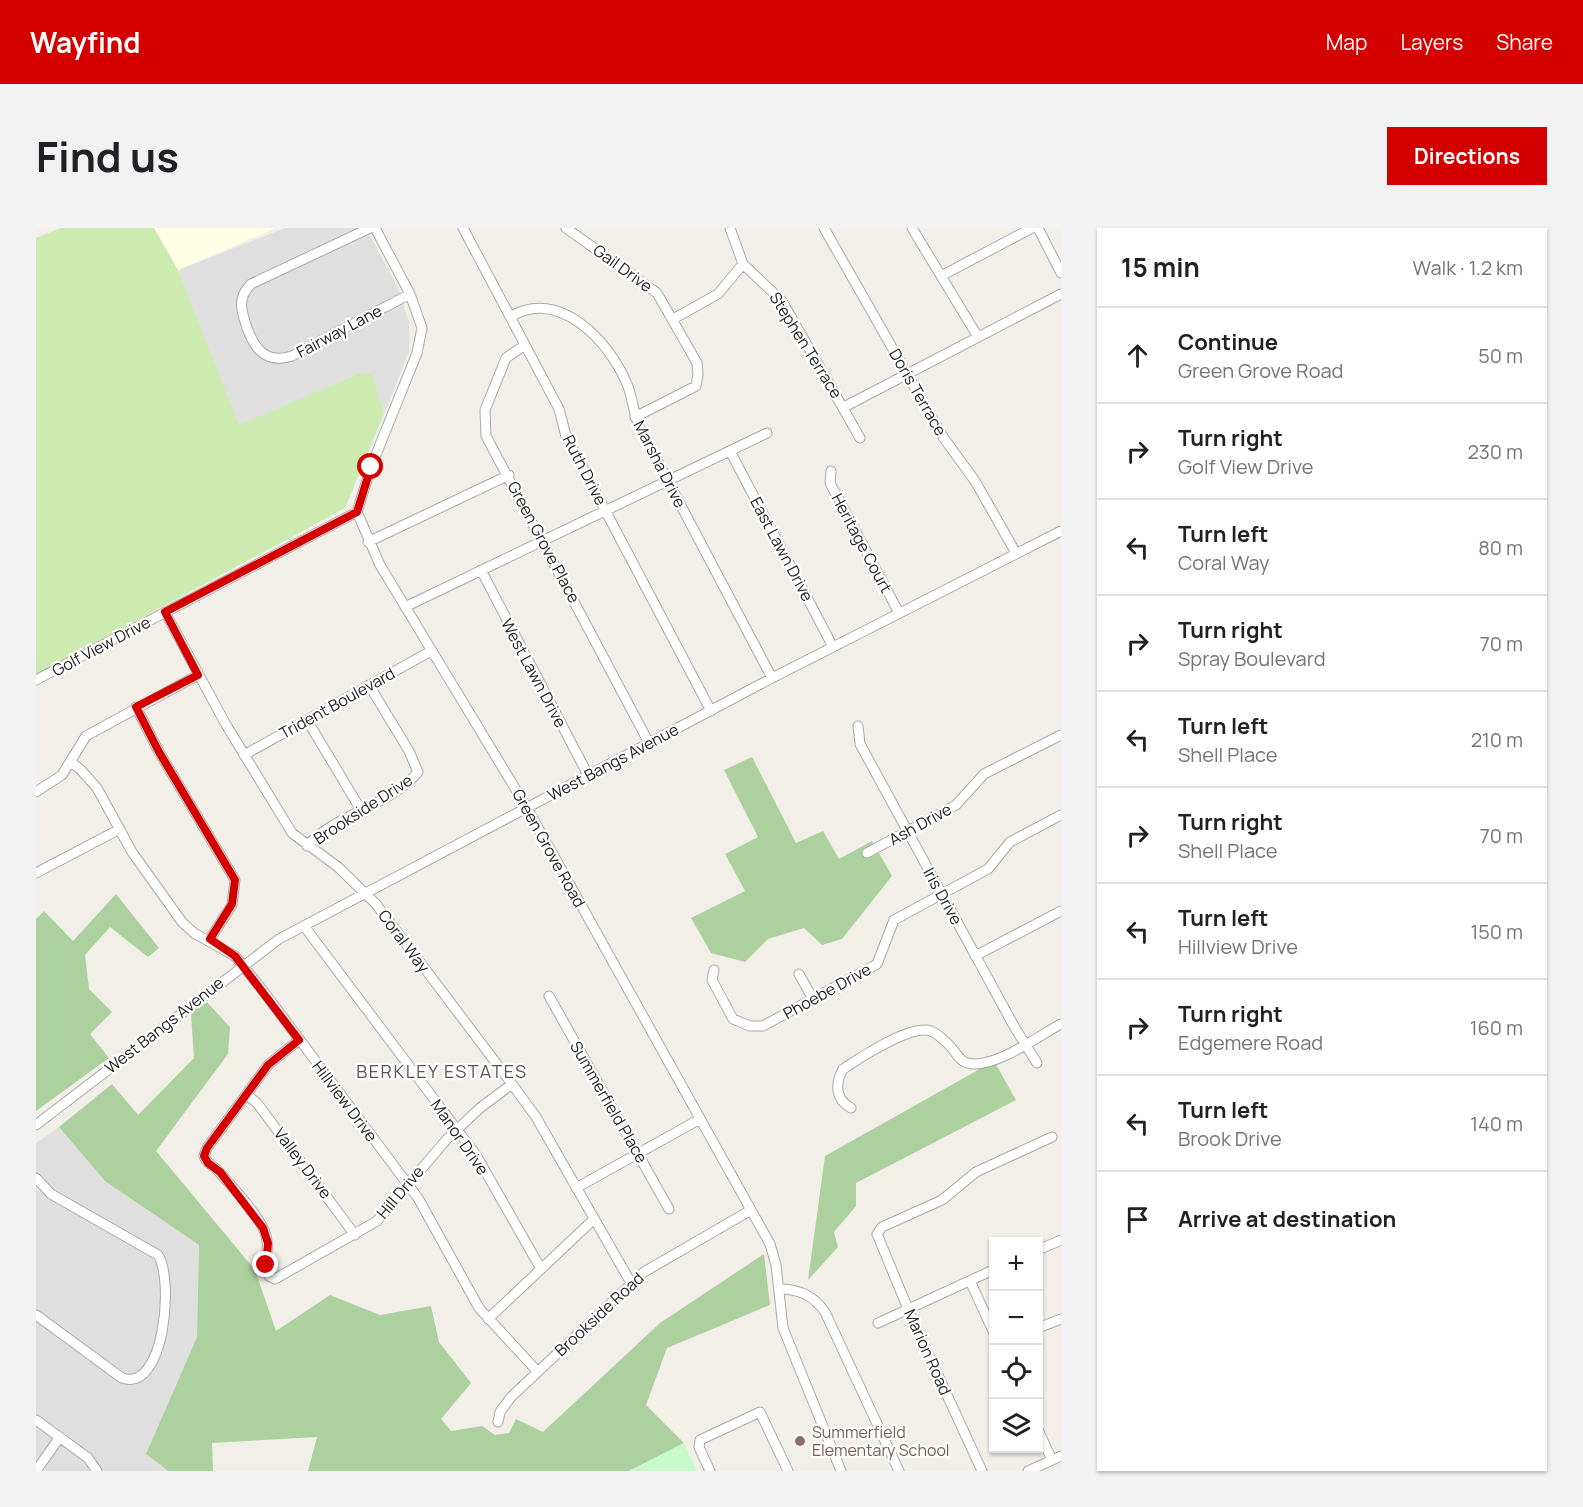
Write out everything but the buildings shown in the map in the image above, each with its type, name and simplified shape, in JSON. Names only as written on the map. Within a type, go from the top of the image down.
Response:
[{"type":"street","name":"Fairway Lane","points":[[370,228],[251,284],[245,290],[240,308],[253,345],[258,351],[274,359],[292,356],[410,294]]},
{"type":"street","points":[[357,512],[371,467],[409,374],[420,340],[421,324],[410,294],[375,228]]},
{"type":"street","name":"Ruth Drive","points":[[463,228],[560,409],[566,436],[711,711]]},
{"type":"street","name":"Gail Drive","points":[[566,228],[652,288],[662,299],[697,363],[698,382],[690,391],[635,417]]},
{"type":"street","name":"Stephen Terrace","points":[[730,228],[743,264],[782,301],[844,406],[860,438]]},
{"type":"street","name":"Doris Terrace","points":[[824,228],[943,437],[982,491],[1017,554]]},
{"type":"street","points":[[912,228],[978,337]]},
{"type":"street","points":[[941,276],[1032,228]]},
{"type":"street","points":[[1038,228],[1061,273]]},
{"type":"street","points":[[673,319],[718,294],[743,264]]},
{"type":"street","points":[[844,406],[1061,294]]},
{"type":"street","name":"Marsha Drive","points":[[510,317],[527,308],[549,308],[560,312],[599,338],[608,349],[627,383],[635,417],[772,678]]},
{"type":"street","name":"Green Grove Place","points":[[525,345],[506,358],[484,417],[488,443],[509,475],[649,743]]},
{"type":"street","points":[[405,607],[767,433]]},
{"type":"street","name":"East Lawn Drive","points":[[730,451],[833,647]]},
{"type":"street","name":"Heritage Court","points":[[831,471],[830,483],[900,613]]},
{"type":"street","points":[[368,542],[509,475]]},
{"type":"street","name":"Green Grove Road","points":[[357,512],[368,542],[431,651],[527,808],[772,1250],[783,1328],[842,1471]]},
{"type":"street","name":"Golf View Drive","points":[[36,680],[357,512]]},
{"type":"street","name":"West Bangs Avenue","points":[[36,1125],[268,946],[772,678],[1061,531]]},
{"type":"street","name":"West Lawn Drive","points":[[481,570],[588,775]]},
{"type":"street","name":"Coral Way","points":[[165,612],[198,675],[292,832],[307,846],[338,867],[365,893],[512,1084],[536,1117],[631,1283]]},
{"type":"street","name":"Trident Boulevard","points":[[244,754],[431,651]]},
{"type":"street","points":[[36,792],[57,780],[86,736],[198,675]]},
{"type":"street","name":"Brookside Drive","points":[[307,846],[317,835],[393,792],[418,772],[409,751],[369,686]]},
{"type":"street","points":[[136,707],[159,752],[235,880],[232,904],[210,939]]},
{"type":"street","points":[[307,720],[361,810]]},
{"type":"street","name":"Iris Drive","points":[[858,726],[860,744],[975,956],[1037,1063]]},
{"type":"street","name":"Ash Drive","points":[[867,853],[956,805],[984,774],[1061,735]]},
{"type":"street","name":"Hillview Drive","points":[[70,762],[80,769],[97,788],[132,852],[179,918],[195,933],[210,939],[235,956],[242,965],[407,1183],[488,1319],[537,1371]]},
{"type":"street","name":"Phoebe Drive","points":[[714,970],[712,980],[730,1015],[744,1025],[763,1026],[877,964],[894,920],[991,867],[1016,838],[1061,815]]},
{"type":"street","points":[[36,873],[120,829]]},
{"type":"street","points":[[975,956],[1061,911]]},
{"type":"street","name":"Manor Drive","points":[[304,926],[476,1155],[541,1269]]},
{"type":"street","points":[[799,974],[813,999]]},
{"type":"street","name":"Summerfield Place","points":[[549,996],[669,1209]]},
{"type":"street","points":[[851,1108],[840,1098],[837,1088],[838,1079],[843,1070],[907,1034],[920,1030],[931,1031],[949,1045],[959,1059],[970,1064],[1000,1057],[1061,1024]]},
{"type":"street","points":[[247,1095],[271,1062],[299,1040]]},
{"type":"street","name":"Hill Drive","points":[[247,1095],[207,1148],[205,1160],[220,1172],[263,1228],[268,1243],[266,1269],[272,1278],[282,1277],[355,1235],[386,1213],[407,1183],[457,1129],[512,1084]]},
{"type":"street","name":"Valley Drive","points":[[247,1095],[257,1103],[355,1235]]},
{"type":"street","points":[[576,1188],[700,1119]]},
{"type":"street","name":"Marion Road","points":[[982,1471],[879,1244],[878,1232],[887,1224],[942,1200],[976,1172],[1052,1137]]},
{"type":"street","points":[[36,1178],[51,1194],[158,1255],[163,1265],[165,1317],[160,1342],[147,1371],[141,1377],[131,1380],[122,1378],[36,1315]]},
{"type":"street","name":"Brookside Road","points":[[498,1422],[505,1404],[631,1283],[653,1266],[751,1210]]},
{"type":"street","points":[[488,1319],[593,1220]]},
{"type":"street","points":[[1043,1248],[1061,1240]]},
{"type":"street","points":[[878,1323],[989,1272]]},
{"type":"street","points":[[970,1281],[989,1322]]},
{"type":"street","points":[[779,1289],[804,1293],[814,1299],[825,1312],[899,1471]]},
{"type":"street","points":[[1043,1326],[1061,1319]]},
{"type":"street","points":[[710,1471],[699,1447],[700,1440],[759,1412],[788,1471]]},
{"type":"street","points":[[36,1420],[88,1458],[97,1471]]},
{"type":"street","points":[[36,1471],[60,1437]]},
{"type":"street","points":[[1028,1471],[1057,1458],[1043,1437]]},
{"type":"shaded area","points":[[154,228],[276,228],[178,270]]},
{"type":"shaded area","points":[[285,228],[366,228],[398,288],[409,322],[409,352],[384,414],[373,375],[362,372],[239,426],[178,270]]},
{"type":"shaded area","points":[[59,1127],[105,1181],[199,1245],[197,1337],[146,1454],[168,1471],[36,1471],[36,1143]]},
{"type":"green space","points":[[61,228],[154,228],[178,270],[239,425],[362,372],[373,375],[384,414],[345,508],[36,675],[36,238]]},
{"type":"green space","points":[[752,757],[796,843],[823,831],[839,859],[872,841],[892,876],[842,939],[822,945],[804,928],[768,939],[745,962],[711,953],[691,918],[745,891],[725,854],[758,837],[724,770]]},
{"type":"green space","points":[[116,894],[159,948],[148,957],[110,927],[85,955],[89,989],[112,1012],[90,1034],[109,1058],[36,1111],[36,919],[44,911],[73,941]]},
{"type":"green space","points":[[206,1001],[230,1027],[228,1054],[156,1151],[255,1270],[276,1331],[330,1295],[380,1315],[431,1306],[439,1342],[471,1383],[441,1419],[451,1431],[482,1426],[495,1435],[509,1433],[516,1419],[543,1432],[660,1323],[764,1254],[770,1305],[667,1348],[646,1405],[684,1443],[629,1471],[308,1471],[317,1437],[212,1443],[213,1471],[168,1471],[146,1454],[197,1337],[199,1245],[105,1181],[59,1127],[112,1084],[138,1115],[194,1058],[191,1014]]},
{"type":"green space","points":[[994,1061],[1016,1100],[856,1183],[856,1206],[834,1232],[838,1247],[808,1280],[825,1156]]},
{"type":"green space","points":[[684,1443],[697,1471],[629,1471]]},
{"type":"place","name":"Summerfield Elementary School","points":[[800,1441]]},
{"type":"district","name":"BERKLEY ESTATES","points":[[442,1071]]},
{"type":"route","points":[[266,1265],[268,1243],[263,1228],[220,1172],[206,1161],[204,1156],[207,1148],[268,1065],[299,1040],[235,956],[210,939],[232,904],[236,894],[235,880],[159,752],[136,707],[198,675],[165,612],[357,512],[371,467]]}]
